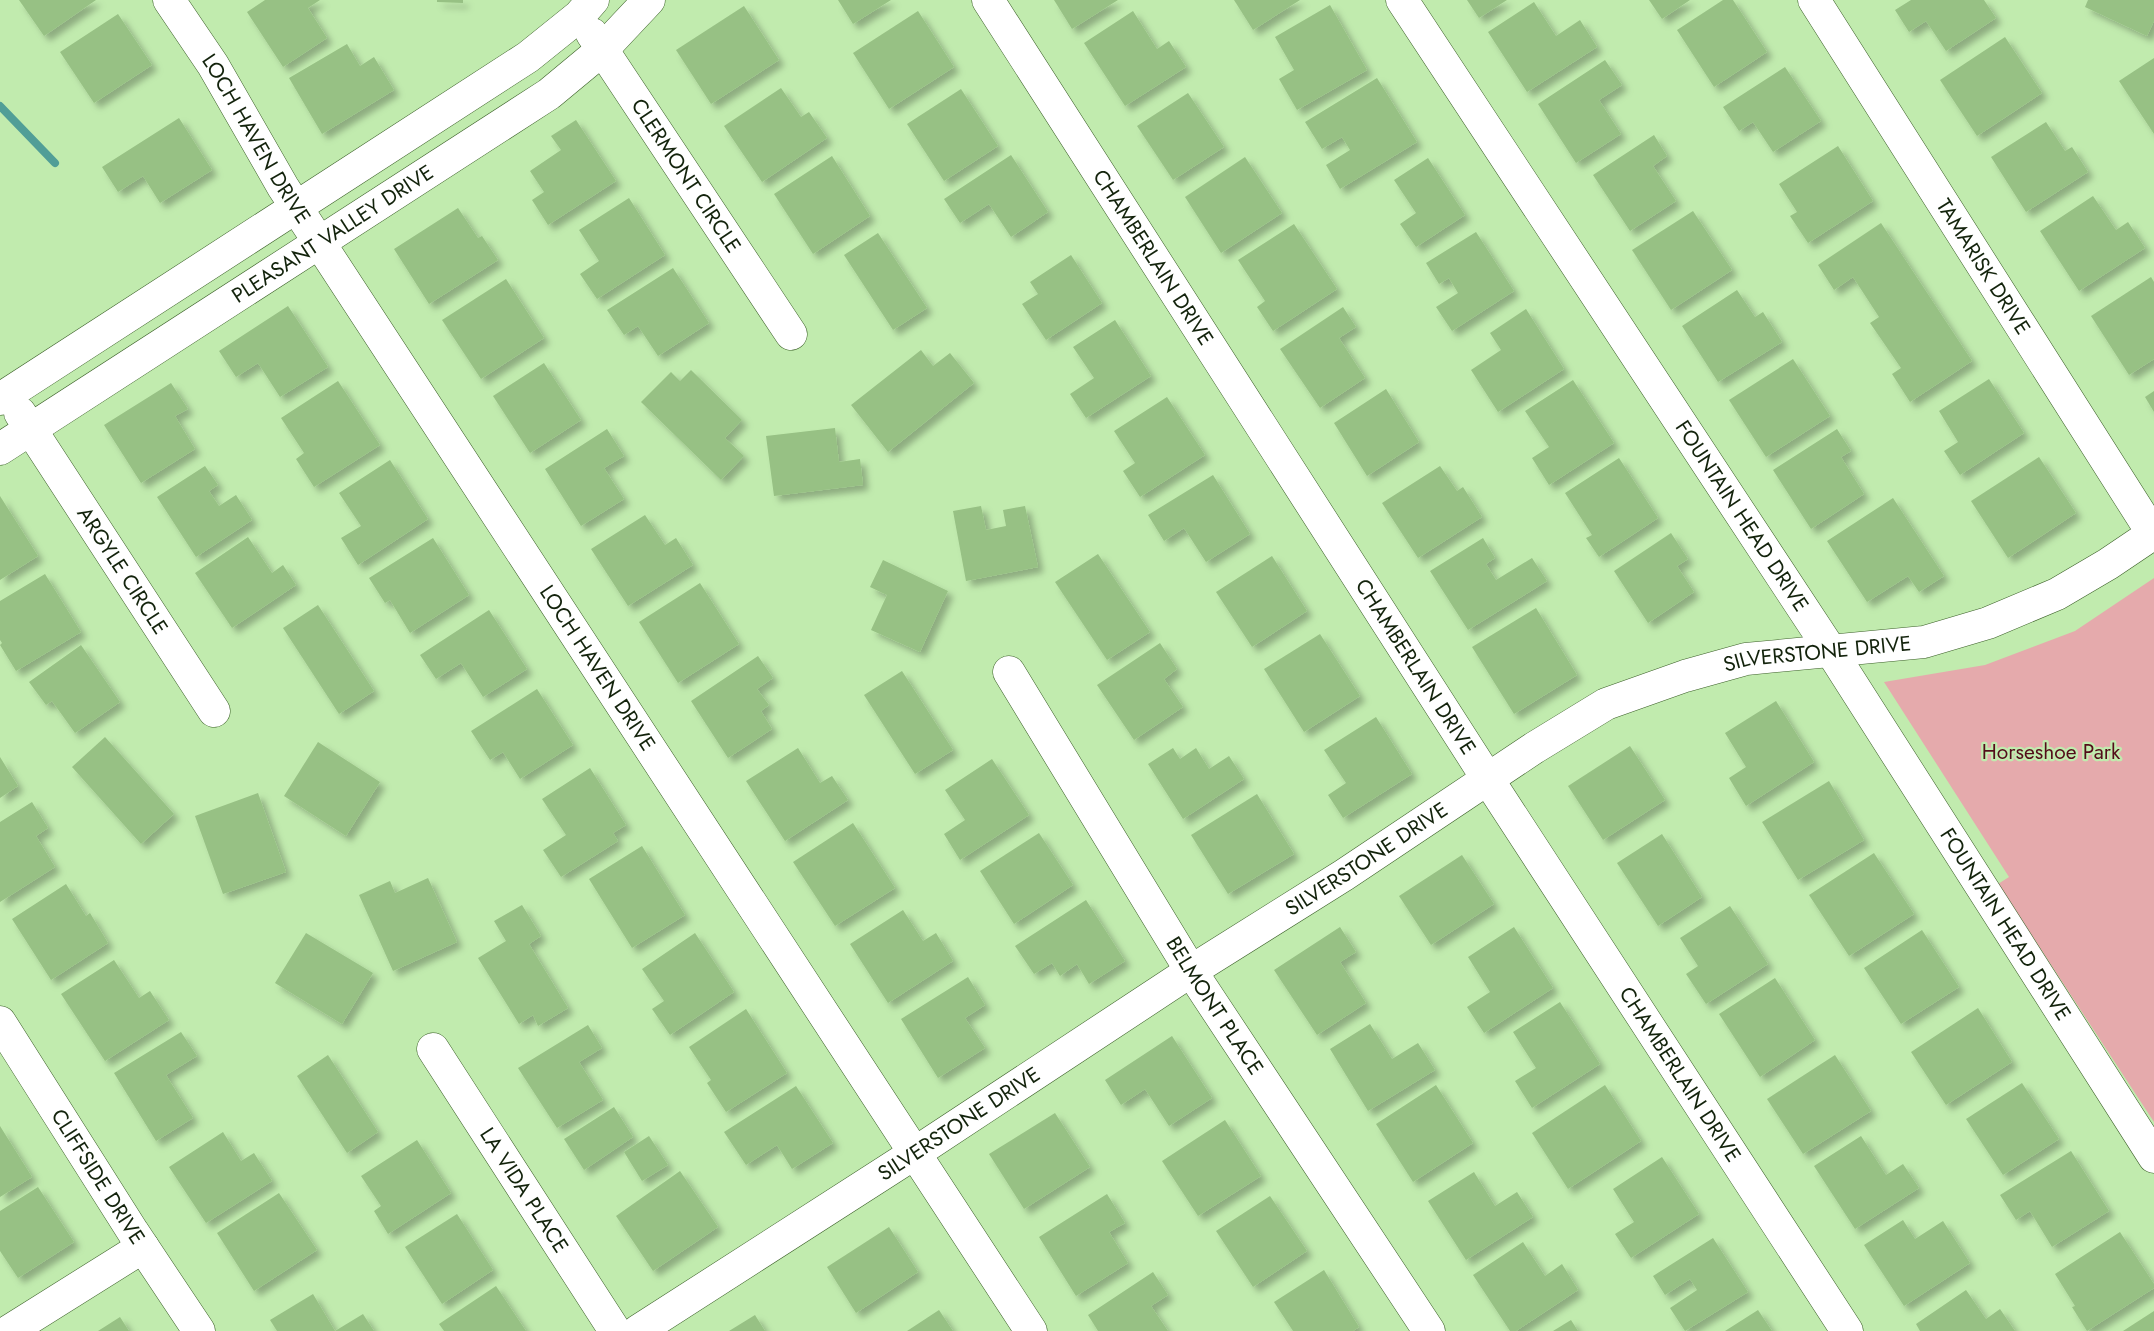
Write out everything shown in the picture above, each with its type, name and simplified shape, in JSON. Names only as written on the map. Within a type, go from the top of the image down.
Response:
[{"type":"street","name":"LOCH HAVEN DRIVE","points":[[169,0],[213,66],[319,243],[1031,1331]]},
{"type":"street","name":"PLEASANT VALLEY DRIVE","points":[[0,449],[549,94],[602,50],[649,0]]},
{"type":"street","name":"CHAMBERLAIN DRIVE","points":[[988,0],[1846,1331]]},
{"type":"street","name":"FOUNTAIN HEAD DRIVE","points":[[1402,0],[1831,651],[2154,1157]]},
{"type":"street","name":"TAMARISK DRIVE","points":[[1814,0],[2153,534]]},
{"type":"street","name":"PLEASANT VALLEY DRIVE","points":[[2,392],[296,207],[528,57],[586,8]]},
{"type":"street","name":"CLERMONT CIRCLE","points":[[586,8],[602,50],[791,334]]},
{"type":"street","name":"ARGYLE CIRCLE","points":[[2,392],[31,430],[214,711]]},
{"type":"street","name":"SILVERSTONE DRIVE","points":[[638,1331],[915,1153],[1191,971],[1344,875],[1534,748],[1606,704],[1685,676],[1746,659],[1924,642],[1988,623],[2057,594],[2153,534]]},
{"type":"street","name":"BELMONT PLACE","points":[[1009,672],[1191,971],[1429,1331]]},
{"type":"street","name":"CLIFFSIDE DRIVE","points":[[0,1022],[199,1331]]},
{"type":"street","name":"LA VIDA PLACE","points":[[433,1049],[615,1331]]},
{"type":"street","points":[[9,1331],[143,1247]]},
{"type":"green space","name":"Horseshoe Park","points":[[2154,578],[2154,1122],[1998,884],[2009,877],[1884,682],[1985,665],[2075,631]]},
{"type":"building","points":[[19,0],[96,0],[44,36]]},
{"type":"building","points":[[265,0],[320,0],[308,8],[327,38],[283,67],[247,12]]},
{"type":"building","points":[[437,0],[463,0],[463,3],[437,2]]},
{"type":"building","points":[[838,0],[891,0],[853,24]]},
{"type":"building","points":[[1054,0],[1118,0],[1072,29]]},
{"type":"building","points":[[1234,0],[1300,0],[1253,30]]},
{"type":"building","points":[[1467,0],[1507,0],[1479,18]]},
{"type":"building","points":[[1649,0],[1690,0],[1662,19]]},
{"type":"building","points":[[1723,0],[1733,0],[1767,52],[1714,87],[1677,30]]},
{"type":"building","points":[[1911,0],[1984,0],[1996,18],[1946,51],[1926,21],[1909,32],[1895,10]]},
{"type":"building","points":[[2088,0],[2154,0],[2154,21],[2147,36],[2085,7]]},
{"type":"building","points":[[1534,2],[1556,36],[1580,20],[1597,47],[1527,92],[1488,32]]},
{"type":"building","points":[[1330,5],[1367,70],[1297,110],[1279,79],[1294,70],[1275,37]]},
{"type":"building","points":[[744,6],[779,60],[711,104],[676,50]]},
{"type":"building","points":[[918,11],[954,67],[889,109],[853,53]]},
{"type":"building","points":[[1133,11],[1157,49],[1169,41],[1186,67],[1125,106],[1084,43]]},
{"type":"building","points":[[118,14],[152,65],[94,103],[60,52]]},
{"type":"building","points":[[2005,37],[2042,93],[1977,136],[1940,80]]},
{"type":"building","points":[[347,44],[360,66],[374,57],[394,90],[322,134],[289,78]]},
{"type":"building","points":[[2154,58],[2154,134],[2119,81]]},
{"type":"building","points":[[1605,60],[1622,85],[1599,100],[1621,134],[1576,163],[1538,104]]},
{"type":"building","points":[[1785,67],[1821,121],[1773,152],[1753,122],[1739,131],[1723,107]]},
{"type":"building","points":[[1377,78],[1417,142],[1340,189],[1326,165],[1350,150],[1342,137],[1322,149],[1305,122]]},
{"type":"building","points":[[781,88],[801,117],[809,112],[827,138],[762,182],[724,126]]},
{"type":"building","points":[[961,89],[998,146],[944,181],[907,124]]},
{"type":"building","points":[[1188,93],[1224,147],[1173,180],[1137,126]]},
{"type":"building","points":[[179,118],[212,170],[160,203],[143,176],[118,192],[102,167]]},
{"type":"building","points":[[576,120],[616,181],[548,225],[532,200],[544,192],[530,171],[561,150],[551,136]]},
{"type":"building","points":[[2046,122],[2065,151],[2072,147],[2088,172],[2026,212],[1991,157]]},
{"type":"building","points":[[1654,135],[1667,156],[1653,166],[1676,201],[1630,231],[1593,175]]},
{"type":"building","points":[[1838,146],[1873,201],[1808,243],[1790,216],[1797,212],[1779,184]]},
{"type":"building","points":[[1011,155],[1048,212],[1011,237],[989,204],[960,223],[944,199]]},
{"type":"building","points":[[832,156],[870,216],[813,254],[774,194]]},
{"type":"building","points":[[1245,157],[1282,213],[1221,253],[1185,197]]},
{"type":"building","points":[[1428,158],[1465,215],[1416,247],[1400,224],[1416,213],[1394,180]]},
{"type":"building","points":[[2093,196],[2116,230],[2128,222],[2145,248],[2079,291],[2040,231]]},
{"type":"building","points":[[629,198],[665,255],[597,299],[580,274],[599,261],[579,230]]},
{"type":"building","points":[[458,208],[478,238],[482,236],[498,260],[429,304],[394,249]]},
{"type":"building","points":[[1693,211],[1732,270],[1671,310],[1632,250]]},
{"type":"building","points":[[1881,223],[1972,361],[1910,402],[1892,374],[1901,368],[1870,323],[1879,317],[1853,277],[1834,290],[1818,265]]},
{"type":"building","points":[[1294,224],[1337,289],[1273,331],[1257,307],[1265,301],[1238,260]]},
{"type":"building","points":[[1476,232],[1514,291],[1452,331],[1436,307],[1458,293],[1449,278],[1439,284],[1426,263]]},
{"type":"building","points":[[878,233],[927,308],[893,330],[844,255]]},
{"type":"building","points":[[1071,255],[1102,303],[1046,340],[1022,304],[1038,294],[1030,282]]},
{"type":"building","points":[[673,268],[709,323],[658,356],[638,326],[624,335],[607,310]]},
{"type":"building","points":[[2151,277],[2154,282],[2154,359],[2129,375],[2091,316]]},
{"type":"building","points":[[506,279],[544,338],[481,379],[442,320]]},
{"type":"building","points":[[1737,290],[1755,317],[1763,312],[1782,342],[1718,382],[1682,326]]},
{"type":"building","points":[[288,306],[328,367],[280,397],[258,363],[236,377],[219,351]]},
{"type":"building","points":[[1343,307],[1356,327],[1339,338],[1365,378],[1320,408],[1280,349]]},
{"type":"building","points":[[1526,309],[1564,369],[1498,412],[1471,370],[1501,350],[1490,333]]},
{"type":"building","points":[[1115,320],[1151,376],[1086,418],[1070,394],[1094,378],[1073,347]]},
{"type":"building","points":[[921,350],[933,366],[950,353],[974,383],[888,452],[851,405]]},
{"type":"building","points":[[1793,359],[1830,416],[1766,457],[1729,400]]},
{"type":"building","points":[[544,363],[581,420],[530,453],[493,396]]},
{"type":"building","points":[[691,370],[742,420],[725,438],[744,456],[721,480],[641,402],[671,372],[680,381]]},
{"type":"building","points":[[1989,379],[2024,433],[1960,475],[1944,451],[1958,442],[1939,411]]},
{"type":"building","points":[[1573,380],[1614,443],[1549,485],[1532,458],[1549,447],[1525,411]]},
{"type":"building","points":[[338,381],[380,445],[314,487],[296,459],[304,453],[281,418]]},
{"type":"building","points":[[171,383],[188,409],[175,416],[195,449],[141,483],[104,425]]},
{"type":"building","points":[[1386,389],[1419,442],[1367,476],[1334,423]]},
{"type":"building","points":[[2154,391],[2154,412],[2145,397]]},
{"type":"building","points":[[1167,397],[1205,455],[1140,497],[1123,471],[1135,463],[1114,431]]},
{"type":"building","points":[[835,428],[839,462],[860,459],[863,485],[774,496],[766,436]]},
{"type":"building","points":[[607,429],[624,456],[604,468],[624,499],[581,526],[545,469]]},
{"type":"building","points":[[1837,429],[1851,451],[1841,457],[1864,494],[1811,529],[1773,470]]},
{"type":"building","points":[[2039,457],[2076,513],[2008,558],[1971,501]]},
{"type":"building","points":[[1619,458],[1658,518],[1599,557],[1586,538],[1592,535],[1565,493]]},
{"type":"building","points":[[390,460],[428,519],[358,565],[341,538],[361,526],[339,493]]},
{"type":"building","points":[[205,466],[218,485],[209,491],[219,506],[236,495],[252,520],[196,557],[157,497]]},
{"type":"building","points":[[1440,466],[1457,491],[1463,487],[1482,517],[1418,558],[1382,503]]},
{"type":"building","points":[[1213,475],[1250,534],[1206,562],[1184,528],[1164,541],[1148,515]]},
{"type":"building","points":[[0,496],[38,556],[0,580]]},
{"type":"building","points":[[1893,498],[1944,576],[1919,592],[1908,576],[1867,602],[1827,541]]},
{"type":"building","points":[[981,506],[986,530],[1006,526],[1003,510],[1025,506],[1038,567],[966,581],[953,511]]},
{"type":"building","points":[[645,515],[665,545],[676,538],[693,565],[628,606],[591,549]]},
{"type":"building","points":[[1671,533],[1688,559],[1677,566],[1694,592],[1648,623],[1614,571]]},
{"type":"building","points":[[248,537],[272,573],[283,565],[296,585],[232,628],[195,573]]},
{"type":"building","points":[[433,538],[469,595],[410,633],[390,600],[385,603],[369,578]]},
{"type":"building","points":[[1483,538],[1495,558],[1486,564],[1496,580],[1532,558],[1547,581],[1468,630],[1430,571]]},
{"type":"building","points":[[1098,554],[1150,632],[1107,660],[1055,582]]},
{"type":"building","points":[[1272,556],[1307,611],[1252,647],[1216,592]]},
{"type":"building","points":[[883,560],[948,591],[920,652],[871,630],[887,595],[870,587]]},
{"type":"building","points":[[45,574],[81,632],[16,671],[0,645],[2,643],[0,640],[0,601]]},
{"type":"building","points":[[700,583],[739,644],[678,683],[639,622]]},
{"type":"building","points":[[318,605],[374,691],[339,714],[283,628]]},
{"type":"building","points":[[1536,608],[1577,675],[1514,714],[1472,647]]},
{"type":"building","points":[[489,610],[527,669],[483,697],[461,663],[436,679],[420,655]]},
{"type":"building","points":[[1320,634],[1360,696],[1304,732],[1264,669]]},
{"type":"building","points":[[1160,643],[1177,669],[1164,679],[1183,707],[1134,740],[1097,685]]},
{"type":"building","points":[[81,645],[120,702],[75,733],[52,701],[46,705],[29,682]]},
{"type":"building","points":[[758,656],[773,678],[757,689],[769,705],[761,711],[772,729],[728,758],[691,701]]},
{"type":"building","points":[[902,671],[953,750],[915,774],[864,695]]},
{"type":"building","points":[[537,689],[573,745],[520,779],[503,752],[490,760],[471,731]]},
{"type":"building","points":[[1776,701],[1814,762],[1746,806],[1729,778],[1746,767],[1725,733]]},
{"type":"building","points":[[1376,717],[1412,774],[1343,818],[1328,795],[1346,783],[1324,750]]},
{"type":"building","points":[[105,737],[174,814],[141,844],[72,767]]},
{"type":"building","points":[[318,742],[380,782],[346,836],[284,796]]},
{"type":"building","points":[[1630,746],[1665,800],[1603,840],[1568,786]]},
{"type":"building","points":[[798,748],[820,783],[832,776],[848,800],[785,841],[746,781]]},
{"type":"building","points":[[1173,748],[1180,759],[1196,748],[1209,769],[1229,756],[1244,779],[1183,819],[1148,764]]},
{"type":"building","points":[[0,757],[18,786],[0,798]]},
{"type":"building","points":[[992,759],[1029,815],[960,860],[944,834],[965,820],[945,790]]},
{"type":"building","points":[[590,768],[626,825],[613,833],[618,841],[561,877],[543,850],[566,835],[542,799]]},
{"type":"building","points":[[1829,781],[1864,840],[1798,880],[1762,822]]},
{"type":"building","points":[[258,793],[286,872],[223,894],[195,816]]},
{"type":"building","points":[[1257,794],[1294,854],[1228,894],[1191,835]]},
{"type":"building","points":[[32,802],[48,828],[36,836],[55,867],[0,902],[0,822]]},
{"type":"building","points":[[853,823],[895,888],[835,926],[793,862]]},
{"type":"building","points":[[1039,833],[1073,885],[1014,924],[980,871]]},
{"type":"building","points":[[1662,834],[1702,897],[1658,926],[1617,863]]},
{"type":"building","points":[[642,846],[685,915],[632,948],[589,879]]},
{"type":"building","points":[[1874,853],[1914,914],[1849,956],[1809,895]]},
{"type":"building","points":[[1462,855],[1494,904],[1431,945],[1399,896]]},
{"type":"building","points":[[428,878],[457,942],[393,971],[359,895],[390,881],[395,893]]},
{"type":"building","points":[[66,884],[86,916],[90,913],[108,943],[51,980],[12,919]]},
{"type":"building","points":[[1086,900],[1125,961],[1089,984],[1077,964],[1060,976],[1052,963],[1034,974],[1015,946]]},
{"type":"building","points":[[522,905],[541,936],[529,944],[568,1008],[538,1026],[533,1015],[519,1024],[478,958],[506,941],[494,921]]},
{"type":"building","points":[[1730,906],[1768,964],[1706,1004],[1686,974],[1698,966],[1680,938]]},
{"type":"building","points":[[903,910],[923,941],[936,933],[953,961],[888,1003],[850,944]]},
{"type":"building","points":[[1340,927],[1356,952],[1340,962],[1366,1003],[1317,1035],[1274,970]]},
{"type":"building","points":[[1514,927],[1553,988],[1484,1033],[1467,1007],[1490,992],[1468,957]]},
{"type":"building","points":[[1922,930],[1959,987],[1901,1024],[1864,968]]},
{"type":"building","points":[[306,933],[373,973],[342,1024],[275,983]]},
{"type":"building","points":[[695,933],[734,992],[670,1035],[652,1009],[664,1001],[642,969]]},
{"type":"building","points":[[114,960],[139,998],[150,991],[169,1020],[105,1061],[61,994]]},
{"type":"building","points":[[968,977],[985,1005],[965,1018],[985,1048],[938,1078],[901,1019]]},
{"type":"building","points":[[1775,978],[1815,1040],[1760,1077],[1719,1014]]},
{"type":"building","points":[[1560,1002],[1600,1064],[1532,1108],[1515,1081],[1536,1068],[1513,1032]]},
{"type":"building","points":[[1978,1008],[2012,1062],[1946,1105],[1911,1052]]},
{"type":"building","points":[[746,1009],[787,1073],[726,1112],[707,1083],[711,1080],[689,1047]]},
{"type":"building","points":[[1370,1024],[1392,1059],[1418,1043],[1435,1070],[1368,1111],[1330,1049]]},
{"type":"building","points":[[588,1025],[602,1048],[579,1062],[603,1100],[557,1128],[518,1068]]},
{"type":"building","points":[[181,1032],[197,1056],[166,1075],[193,1118],[156,1141],[114,1073]]},
{"type":"building","points":[[1172,1036],[1212,1098],[1169,1126],[1145,1089],[1121,1105],[1105,1080]]},
{"type":"building","points":[[328,1055],[378,1132],[347,1153],[297,1076]]},
{"type":"building","points":[[1835,1055],[1871,1111],[1803,1154],[1767,1099]]},
{"type":"building","points":[[2022,1083],[2059,1139],[2003,1175],[1966,1119]]},
{"type":"building","points":[[1436,1085],[1473,1143],[1413,1182],[1376,1124]]},
{"type":"building","points":[[1605,1085],[1641,1141],[1568,1189],[1532,1133]]},
{"type":"building","points":[[796,1086],[833,1143],[792,1169],[777,1145],[746,1165],[724,1132]]},
{"type":"building","points":[[614,1107],[633,1137],[584,1170],[564,1139]]},
{"type":"building","points":[[1055,1113],[1090,1167],[1024,1209],[989,1154]]},
{"type":"building","points":[[1225,1120],[1261,1176],[1198,1216],[1162,1161]]},
{"type":"building","points":[[0,1126],[32,1177],[0,1197]]},
{"type":"building","points":[[223,1132],[241,1161],[254,1153],[272,1181],[206,1223],[169,1167]]},
{"type":"building","points":[[649,1136],[668,1165],[642,1181],[624,1152]]},
{"type":"building","points":[[1861,1136],[1886,1175],[1903,1164],[1919,1188],[1855,1229],[1814,1166]]},
{"type":"building","points":[[417,1140],[451,1193],[388,1234],[374,1211],[381,1206],[361,1176]]},
{"type":"building","points":[[2071,1151],[2109,1211],[2052,1247],[2030,1211],[2016,1220],[2000,1195]]},
{"type":"building","points":[[1662,1157],[1699,1214],[1631,1258],[1615,1234],[1634,1222],[1613,1189]]},
{"type":"building","points":[[680,1171],[718,1227],[653,1271],[616,1216]]},
{"type":"building","points":[[1474,1172],[1495,1206],[1517,1192],[1533,1217],[1466,1260],[1428,1201]]},
{"type":"building","points":[[38,1187],[74,1242],[18,1278],[0,1251],[0,1211]]},
{"type":"building","points":[[279,1193],[317,1250],[254,1291],[217,1233]]},
{"type":"building","points":[[1107,1194],[1125,1223],[1109,1232],[1128,1263],[1076,1296],[1039,1237]]},
{"type":"building","points":[[1270,1196],[1307,1251],[1253,1287],[1216,1231]]},
{"type":"building","points":[[457,1214],[493,1270],[442,1304],[405,1247]]},
{"type":"building","points":[[1903,1220],[1915,1239],[1943,1221],[1970,1263],[1904,1306],[1864,1245]]},
{"type":"building","points":[[889,1227],[918,1272],[856,1313],[827,1267]]},
{"type":"building","points":[[2120,1232],[2154,1284],[2154,1288],[2087,1331],[2055,1274]]},
{"type":"building","points":[[1713,1238],[1748,1292],[1685,1331],[1670,1308],[1697,1290],[1690,1279],[1665,1295],[1653,1276]]},
{"type":"building","points":[[1523,1242],[1545,1276],[1562,1264],[1578,1290],[1516,1331],[1510,1331],[1473,1275]]},
{"type":"building","points":[[1324,1270],[1359,1327],[1353,1331],[1293,1331],[1274,1302]]},
{"type":"building","points":[[1153,1272],[1168,1295],[1151,1306],[1168,1331],[1098,1331],[1088,1315]]},
{"type":"building","points":[[496,1286],[526,1331],[444,1331],[439,1324]]},
{"type":"building","points":[[1966,1290],[1986,1319],[2000,1309],[2015,1331],[1920,1331],[1916,1324]]},
{"type":"building","points":[[313,1294],[335,1331],[277,1331],[270,1320]]},
{"type":"building","points":[[939,1310],[953,1331],[907,1331]]},
{"type":"building","points":[[1758,1310],[1772,1331],[1725,1331]]},
{"type":"building","points":[[2154,1311],[2154,1331],[2123,1331]]},
{"type":"building","points":[[363,1314],[374,1331],[335,1331]]},
{"type":"building","points":[[755,1315],[765,1331],[729,1331]]},
{"type":"building","points":[[120,1317],[129,1331],[98,1331]]},
{"type":"building","points":[[1571,1320],[1578,1331],[1553,1331]]},
{"type":"waterway","points":[[0,106],[55,163]]}]
